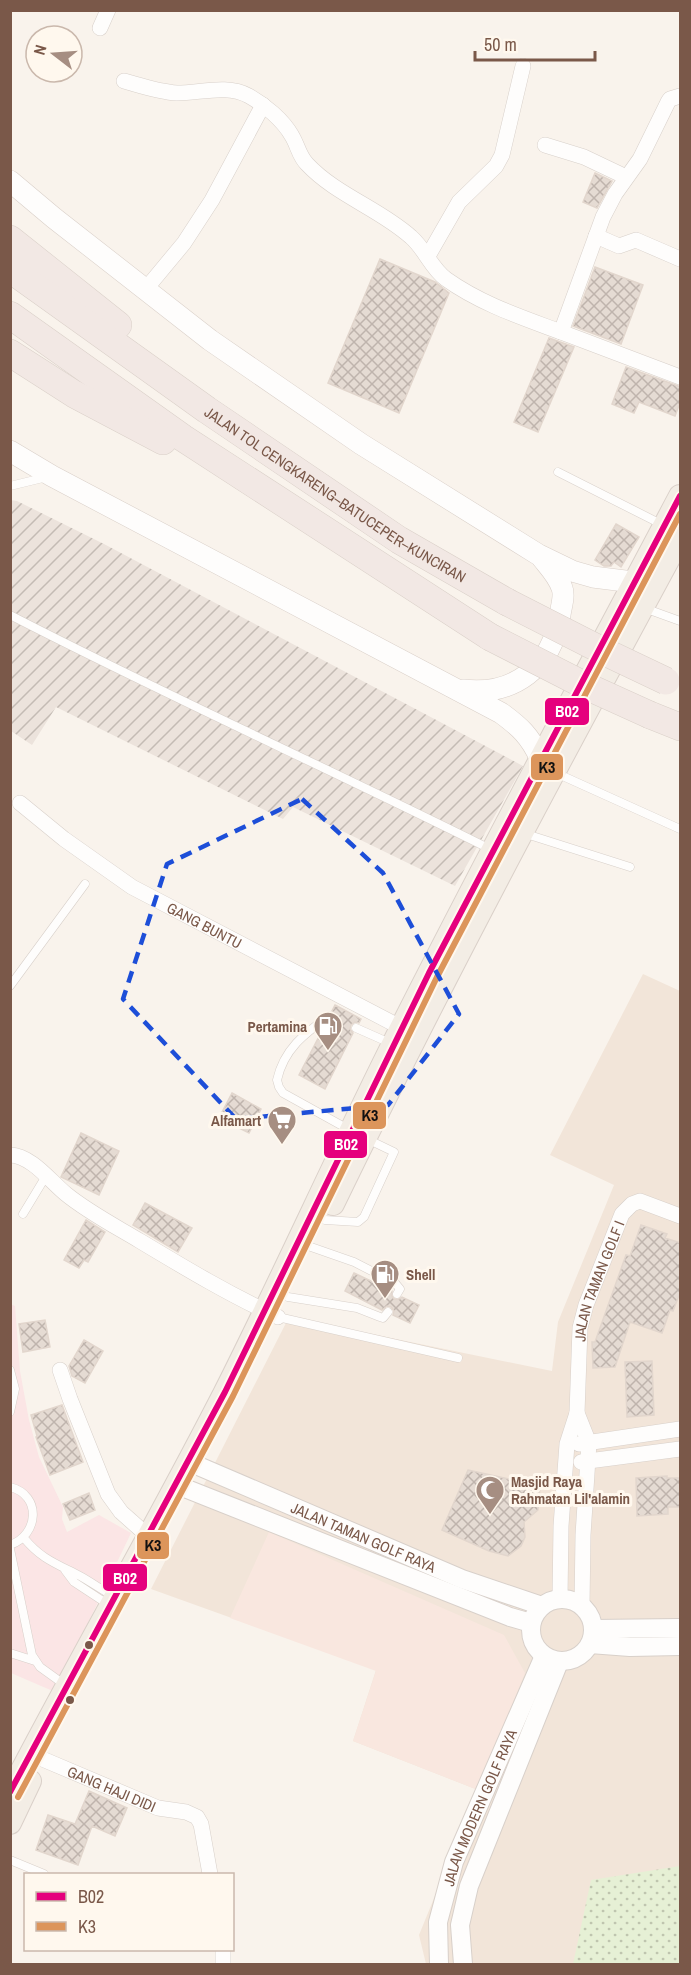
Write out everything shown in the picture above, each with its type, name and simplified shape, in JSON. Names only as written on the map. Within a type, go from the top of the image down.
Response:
[{"type":"highway","points":[[10,239],[320,486]]},
{"type":"highway","name":"JALAN TOL CENGKARENG–BATUCEPER–KUNCIRAN","points":[[10,269],[207,410],[399,540],[507,602],[673,684]]},
{"type":"highway","points":[[10,315],[183,438],[490,637],[585,686],[681,727]]},
{"type":"highway","points":[[10,353],[74,394],[296,513]]},
{"type":"main road","points":[[10,181],[210,340],[361,444],[539,555],[572,571],[592,577],[633,582]]},
{"type":"main road","points":[[10,451],[52,476],[501,713],[519,726],[532,741],[547,765]]},
{"type":"main road","points":[[10,1823],[40,1758],[276,1308],[493,850],[643,607],[673,532],[681,496]]},
{"type":"main road","points":[[401,1042],[522,833],[547,765],[633,582],[673,532]]},
{"type":"main road","points":[[457,689],[480,692],[503,688],[524,678],[541,663],[553,643],[563,591],[558,577],[539,555]]},
{"type":"main road","points":[[276,1308],[325,1220],[358,1134]]},
{"type":"main road","points":[[10,1793],[16,1771],[62,1683],[148,1536],[183,1487]]},
{"type":"street","points":[[100,28],[108,10]]},
{"type":"street","points":[[428,256],[459,202],[496,166],[502,155],[523,66]]},
{"type":"street","points":[[124,81],[160,91],[229,91],[247,95],[286,127],[300,154],[316,172],[410,236],[445,279],[497,309],[681,377]]},
{"type":"street","points":[[561,332],[596,236],[615,194],[640,159],[670,99],[681,96]]},
{"type":"street","points":[[146,290],[184,243],[212,200],[262,105]]},
{"type":"street","points":[[545,145],[585,157],[626,177]]},
{"type":"street","points":[[596,236],[619,246],[636,240],[681,259]]},
{"type":"street","name":"GANG BUNTU","points":[[20,803],[64,839],[132,887],[401,1042]]},
{"type":"street","points":[[10,1155],[20,1155],[92,1212],[201,1278],[276,1308]]},
{"type":"street","name":"JALAN TAMAN GOLF I","points":[[561,1599],[561,1551],[567,1444],[577,1413],[580,1328],[586,1305],[622,1214],[632,1204],[640,1201],[681,1216]]},
{"type":"street","points":[[60,1370],[69,1400],[108,1494],[121,1512],[148,1536]]},
{"type":"street","name":"JALAN TAMAN GOLF I","points":[[577,1413],[589,1443]]},
{"type":"street","points":[[567,1444],[589,1443],[681,1429]]},
{"type":"street","points":[[582,1606],[589,1443]]},
{"type":"street","points":[[566,1461],[588,1462],[681,1449]]},
{"type":"street","name":"JALAN TAMAN GOLF RAYA","points":[[195,1464],[462,1579],[542,1606]]},
{"type":"street","name":"JALAN TAMAN GOLF RAYA","points":[[183,1487],[510,1617],[531,1623]]},
{"type":"street","points":[[561,1551],[583,1550]]},
{"type":"street","points":[[561,1599],[572,1600],[582,1606],[590,1616],[592,1636],[583,1654],[572,1660],[551,1659],[532,1641],[531,1623],[535,1613],[542,1606],[561,1599]]},
{"type":"street","points":[[592,1636],[681,1628]]},
{"type":"street","points":[[592,1636],[630,1647],[681,1646]]},
{"type":"street","name":"JALAN MODERN GOLF RAYA","points":[[439,1965],[438,1922],[454,1862],[551,1659]]},
{"type":"street","name":"JALAN MODERN GOLF RAYA","points":[[463,1965],[460,1925],[469,1886],[551,1659]]},
{"type":"street","name":"GANG HAJI DIDI","points":[[40,1758],[158,1808],[186,1812],[196,1816],[201,1824],[210,1873]]},
{"type":"lane","points":[[558,472],[673,532]]},
{"type":"lane","points":[[10,486],[52,476]]},
{"type":"lane","points":[[643,607],[681,621]]},
{"type":"lane","points":[[10,615],[493,850]]},
{"type":"lane","points":[[547,765],[681,829]]},
{"type":"lane","points":[[522,833],[630,867]]},
{"type":"lane","points":[[10,986],[85,884]]},
{"type":"lane","points":[[325,1220],[358,1222],[364,1217],[394,1152],[283,1094],[279,1087],[279,1074],[294,1043],[329,1016]]},
{"type":"lane","points":[[356,1028],[401,1042]]},
{"type":"lane","points":[[23,1214],[45,1176]]},
{"type":"lane","points":[[311,1247],[354,1262],[395,1283],[400,1289],[397,1294]]},
{"type":"lane","points":[[276,1308],[357,1308],[380,1317],[388,1312]]},
{"type":"lane","points":[[276,1308],[458,1358]]},
{"type":"lane","points":[[10,1370],[15,1389],[10,1412]]},
{"type":"lane","points":[[10,1487],[17,1488],[26,1495],[32,1505],[34,1517],[31,1528],[24,1538],[10,1547],[35,1661]]},
{"type":"lane","points":[[24,1538],[40,1554],[64,1569],[74,1582],[112,1601]]},
{"type":"lane","points":[[10,1653],[35,1661],[62,1683]]},
{"type":"lane","points":[[10,1860],[39,1873]]},
{"type":"highlighted area","points":[[302,799],[383,873],[459,1014],[388,1105],[236,1119],[123,999],[167,864]]},
{"type":"shaded area","points":[[10,500],[17,501],[104,544],[523,766],[455,886],[293,807],[283,819],[56,707],[32,745],[11,731]]},
{"type":"shaded area","points":[[643,974],[680,991],[680,1964],[426,1964],[419,1935],[478,1790],[353,1741],[376,1670],[151,1589],[289,1317],[552,1371],[558,1322],[614,1185],[550,1155]]},
{"type":"shaded area","points":[[10,1304],[15,1306],[20,1371],[29,1420],[39,1457],[63,1507],[62,1519],[67,1532],[99,1515],[131,1533],[55,1692],[11,1673]]},
{"type":"shaded area","points":[[269,1532],[504,1635],[525,1673],[478,1790],[353,1741],[376,1671],[230,1618]]},
{"type":"green space","points":[[680,1866],[680,1964],[573,1964],[591,1880]]},
{"type":"building","points":[[595,173],[612,181],[597,208],[583,202]]},
{"type":"building","points":[[380,259],[435,282],[449,293],[399,413],[328,383]]},
{"type":"building","points":[[595,267],[643,285],[621,344],[573,326]]},
{"type":"building","points":[[549,338],[574,347],[538,432],[514,422]]},
{"type":"building","points":[[626,367],[681,387],[681,400],[675,416],[639,402],[634,413],[612,404]]},
{"type":"building","points":[[616,524],[639,537],[621,567],[614,562],[611,566],[604,566],[595,560]]},
{"type":"building","name":"Pertamina","points":[[335,1005],[361,1019],[359,1023],[355,1022],[351,1025],[350,1029],[353,1033],[325,1089],[299,1075],[324,1027],[334,1019],[335,1015],[332,1011]]},
{"type":"building","points":[[232,1093],[261,1109],[249,1133],[219,1118]]},
{"type":"building","points":[[81,1133],[119,1151],[99,1195],[61,1177]]},
{"type":"building","points":[[145,1203],[192,1228],[178,1252],[133,1225]]},
{"type":"building","points":[[86,1220],[105,1232],[88,1262],[84,1260],[79,1268],[64,1260]]},
{"type":"building","points":[[641,1225],[667,1234],[665,1238],[681,1243],[681,1290],[673,1311],[670,1310],[662,1333],[630,1322],[615,1367],[593,1368],[592,1342],[595,1342],[626,1255],[630,1256]]},
{"type":"building","name":"Shell","points":[[354,1273],[392,1291],[394,1299],[402,1297],[419,1305],[410,1323],[393,1315],[394,1311],[391,1307],[387,1306],[382,1310],[345,1291]]},
{"type":"building","points":[[45,1320],[50,1347],[23,1352],[19,1324]]},
{"type":"building","points":[[84,1340],[103,1351],[85,1383],[72,1376],[69,1366]]},
{"type":"building","points":[[652,1361],[654,1415],[627,1417],[625,1362]]},
{"type":"building","points":[[62,1405],[83,1462],[50,1475],[36,1437],[31,1415]]},
{"type":"building","name":"Masjid Raya Rahmatan Lil'alamin","points":[[468,1470],[540,1486],[538,1510],[524,1522],[525,1537],[521,1546],[508,1556],[489,1551],[442,1530]]},
{"type":"building","points":[[667,1476],[667,1478],[681,1478],[681,1507],[668,1507],[668,1514],[637,1516],[636,1478]]},
{"type":"building","points":[[89,1493],[95,1510],[70,1520],[63,1504]]},
{"type":"building","points":[[89,1791],[127,1808],[115,1836],[92,1826],[78,1865],[36,1850],[48,1815],[75,1824]]},
{"type":"transit line","name":"B02","points":[[10,1792],[225,1392],[429,973],[680,496]]},
{"type":"transit line","name":"K3","points":[[18,1797],[233,1396],[437,977],[680,514]]},
{"type":"place","name":"Pertamina","points":[[328,1052]]},
{"type":"place","name":"Alfamart","points":[[282,1146]]},
{"type":"place","name":"Shell","points":[[385,1300]]},
{"type":"place","name":"Masjid Raya Rahmatan Lil'alamin","points":[[490,1516]]}]
